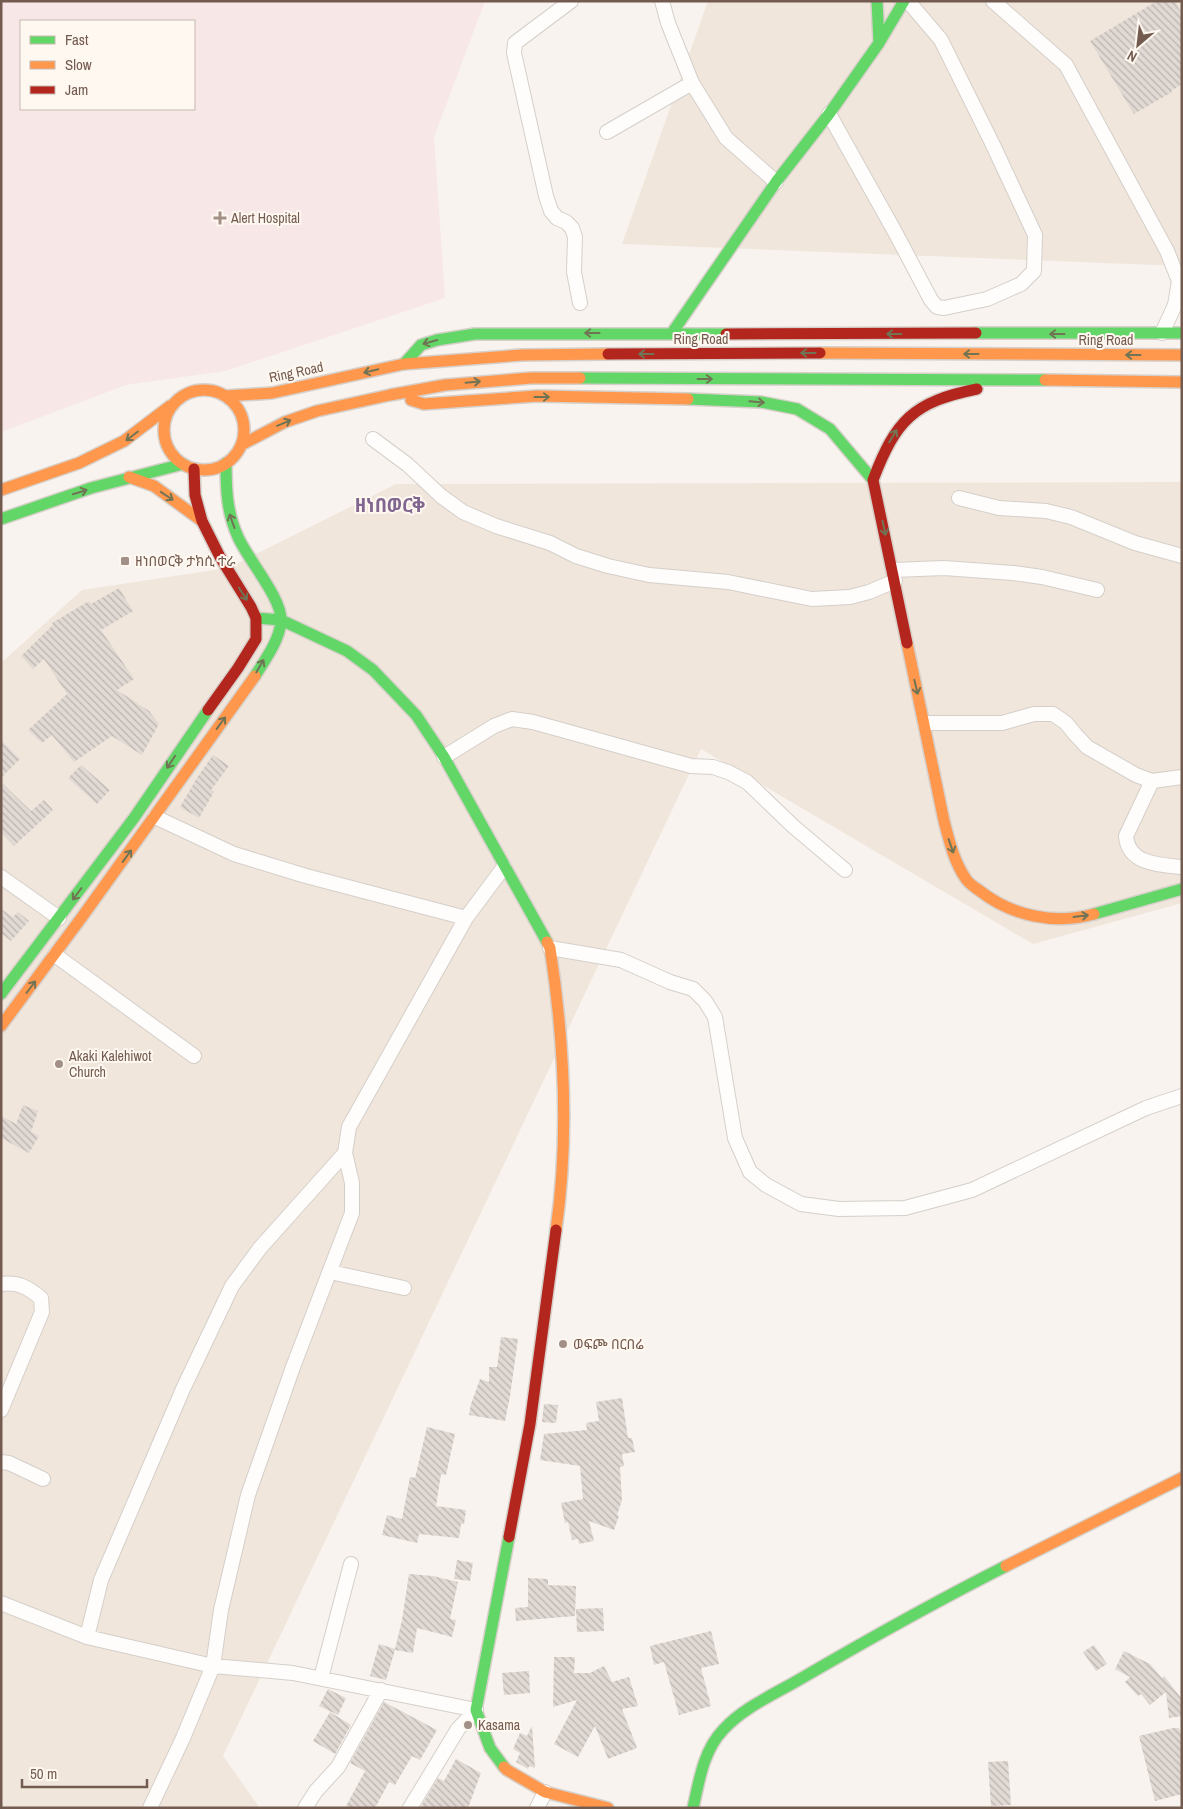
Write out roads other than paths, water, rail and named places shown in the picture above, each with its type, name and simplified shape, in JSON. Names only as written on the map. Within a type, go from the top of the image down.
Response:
[{"type":"main road","points":[[878,1],[879,43]]},
{"type":"main road","points":[[672,332],[776,182],[829,114],[879,43],[904,1]]},
{"type":"main road","points":[[404,364],[420,345],[437,340],[475,334],[672,332],[826,335],[1182,333]]},
{"type":"main road","name":"Ring Road","points":[[225,396],[272,394],[404,364],[532,355],[846,353],[1182,355]]},
{"type":"main road","points":[[241,445],[285,422],[317,412],[390,395],[445,385],[531,378],[1182,382]]},
{"type":"main road","points":[[873,480],[883,453],[898,427],[913,414],[938,399],[955,393],[1031,380]]},
{"type":"main road","points":[[1,490],[79,463],[124,441],[181,396],[194,391],[209,390],[225,396],[235,405],[242,418],[244,431],[241,445],[235,455],[226,464],[206,470],[194,469],[183,464],[173,456],[166,444],[163,432],[165,418],[170,406]]},
{"type":"main road","points":[[390,395],[424,404],[537,396],[761,402],[797,409],[830,429],[873,480],[944,821],[952,849],[966,880],[989,898],[1021,912],[1051,919],[1086,916],[1182,889]]},
{"type":"main road","points":[[1,519],[129,477],[183,464]]},
{"type":"main road","points":[[1,1026],[155,817],[255,676],[275,640],[281,620],[278,606],[243,548],[230,518],[226,495],[226,464]]},
{"type":"main road","points":[[1,994],[134,818],[256,639],[256,618],[251,606],[220,557],[202,521],[195,495],[194,469]]},
{"type":"main road","points":[[129,477],[154,486],[202,521]]},
{"type":"main road","points":[[256,618],[281,620],[347,651],[373,670],[416,715],[444,757],[550,948],[557,993],[564,1122],[561,1196],[530,1424],[476,1710],[490,1748],[507,1770],[544,1792],[608,1808]]},
{"type":"main road","points":[[693,1808],[706,1754],[723,1731],[751,1708],[864,1641],[1182,1478]]},
{"type":"street","points":[[571,1],[515,43],[514,53],[546,196],[551,211],[557,218],[566,222],[572,228],[575,237],[574,272],[580,303]]},
{"type":"street","points":[[662,1],[668,23],[692,83],[726,138],[776,182]]},
{"type":"street","points":[[829,114],[895,232],[930,300],[937,307],[944,308],[987,299],[1021,284],[1034,271],[1035,235],[941,40],[908,1]]},
{"type":"street","points":[[993,1],[1066,65],[1167,250],[1179,281],[1175,305],[1162,333]]},
{"type":"street","points":[[607,132],[692,83]]},
{"type":"street","points":[[373,439],[408,465],[441,496],[463,512],[496,526],[550,543],[576,556],[608,566],[649,575],[728,582],[812,599],[850,597],[869,592],[894,576],[944,568],[1042,577],[1097,590]]},
{"type":"street","points":[[959,498],[990,506],[1024,511],[1046,511],[1071,517],[1136,543],[1182,556]]},
{"type":"street","points":[[925,723],[1002,723],[1034,714],[1052,714],[1066,723],[1087,747],[1136,775],[1152,781],[1182,777]]},
{"type":"street","points":[[444,757],[494,726],[512,719],[533,722],[691,766],[713,767],[747,782],[794,827],[846,870]]},
{"type":"street","points":[[1152,781],[1126,836],[1127,846],[1134,856],[1156,864],[1182,867]]},
{"type":"street","points":[[155,817],[234,854],[306,876],[466,918]]},
{"type":"street","points":[[150,1808],[183,1738],[213,1666],[221,1610],[248,1495],[352,1213],[352,1183],[345,1153],[349,1127],[466,918],[504,867]]},
{"type":"street","points":[[1,878],[59,918]]},
{"type":"street","points":[[550,948],[621,960],[670,982],[693,989],[706,1001],[715,1017],[736,1138],[750,1172],[766,1185],[801,1204],[839,1209],[905,1208],[972,1190],[1146,1108],[1182,1096]]},
{"type":"street","points":[[55,955],[194,1056]]},
{"type":"street","points":[[87,1637],[101,1580],[183,1389],[232,1286],[260,1248],[345,1153]]},
{"type":"street","points":[[330,1272],[404,1288]]},
{"type":"street","points":[[1,1284],[10,1283],[27,1287],[41,1298],[42,1312],[1,1410]]},
{"type":"street","points":[[1,1462],[9,1463],[43,1479]]},
{"type":"street","points":[[321,1678],[351,1564]]},
{"type":"street","points":[[1,1603],[87,1637],[213,1666],[293,1673],[476,1710]]},
{"type":"street","points":[[305,1808],[316,1791],[338,1767],[381,1690]]},
{"type":"street","points":[[410,1808],[458,1730],[476,1710]]},
{"type":"street","points":[[537,1808],[544,1792]]},
{"type":"place","name":"Alert Hospital","points":[[220,218]]},
{"type":"place","name":"ዘነበወርቅ ታክሲ ተራ","points":[[125,561]]},
{"type":"place","name":"Akaki Kalehiwot Church","points":[[59,1064]]},
{"type":"place","name":"ወፍጮ በርበሬ","points":[[563,1344]]},
{"type":"place","name":"Kasama","points":[[468,1725]]},
{"type":"district","name":"ዘነበወርቅ","points":[[390,505]]}]
